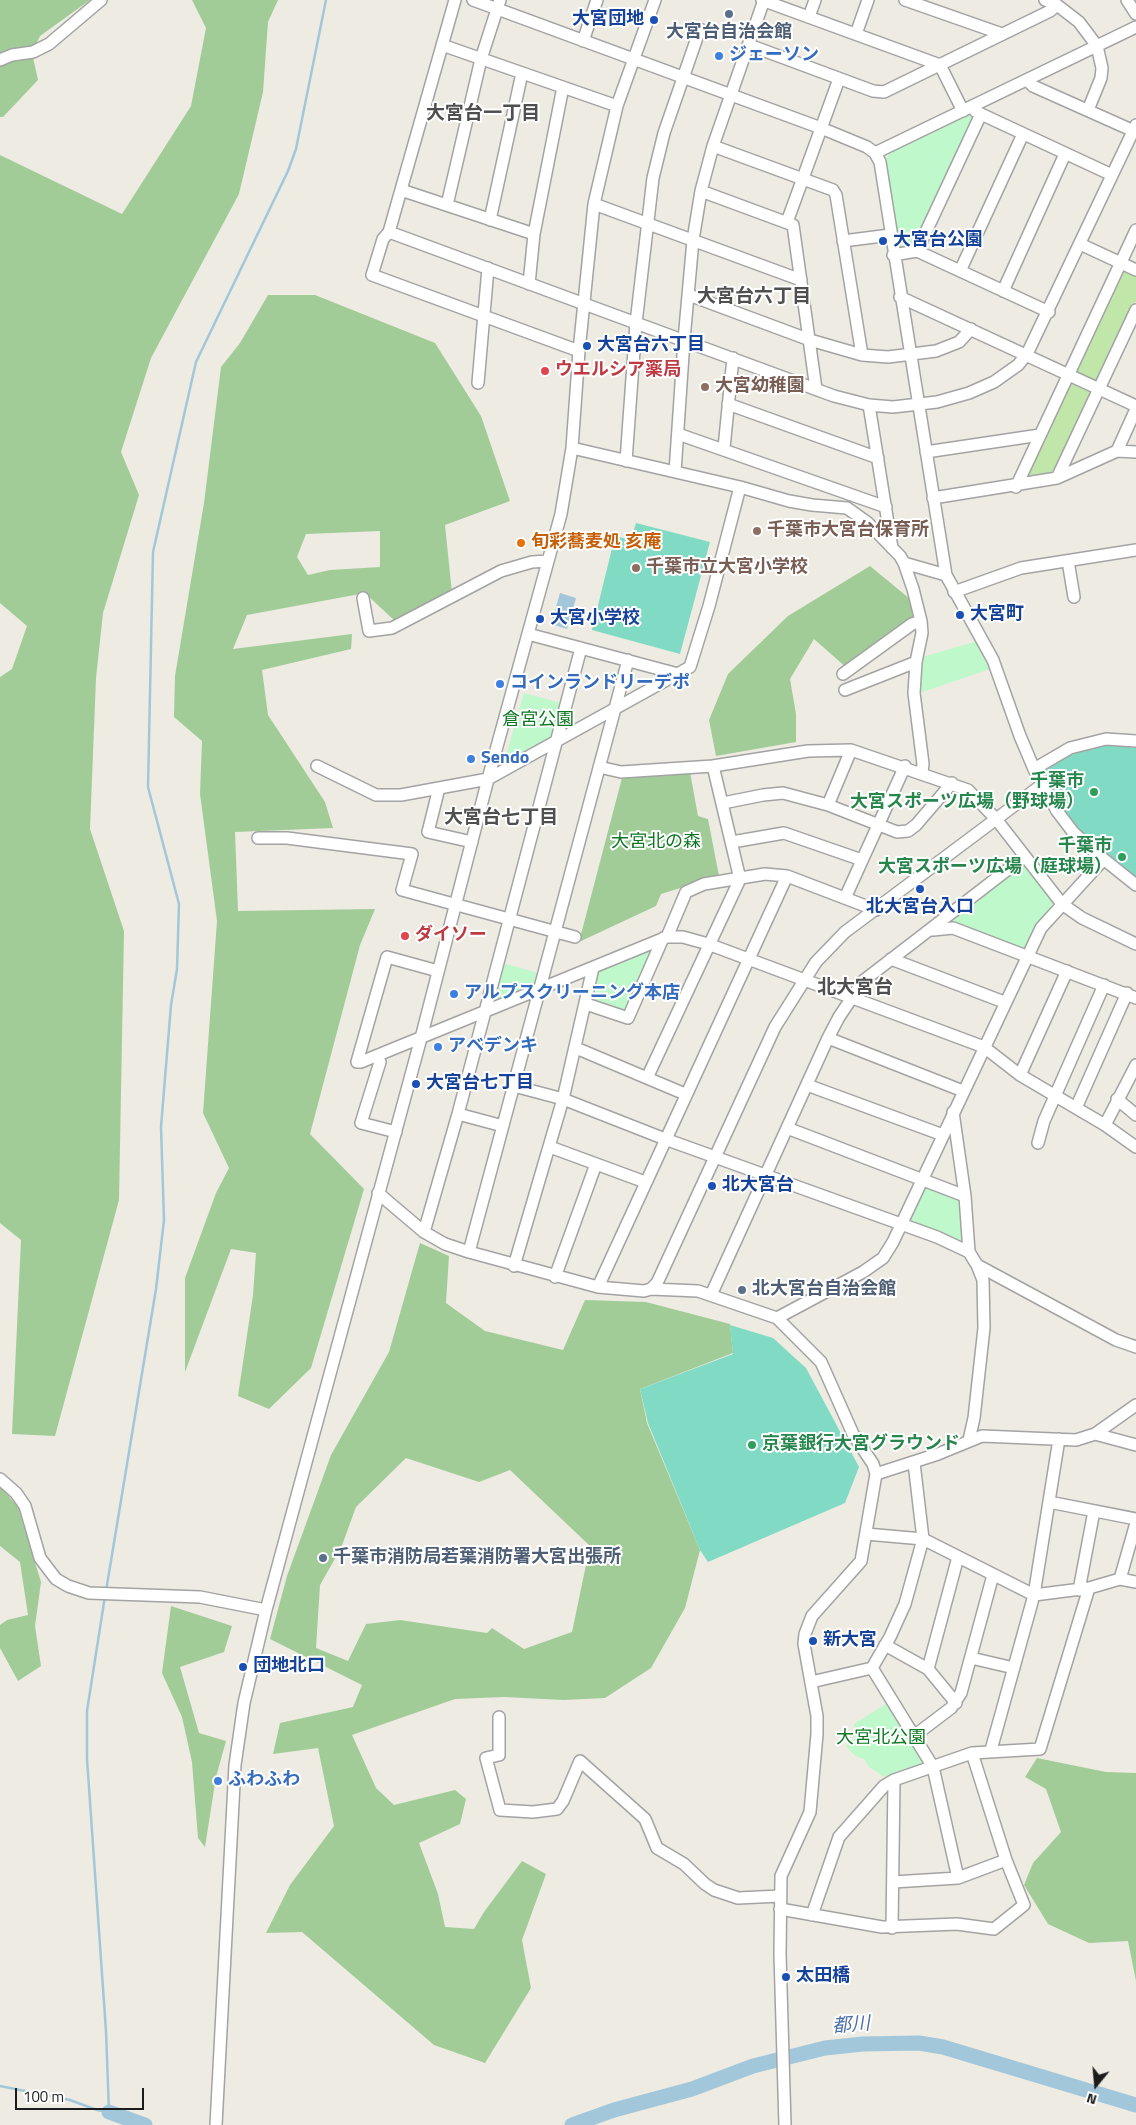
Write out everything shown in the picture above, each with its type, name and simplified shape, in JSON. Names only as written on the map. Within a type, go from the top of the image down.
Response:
[{"type":"street","points":[[0,60],[12,55],[34,52],[50,44],[101,0]]},
{"type":"street","points":[[455,0],[389,232],[383,239],[372,275],[579,351]]},
{"type":"street","points":[[473,0],[498,4],[634,60],[821,128],[867,147],[875,153],[880,162],[893,255],[946,575],[993,660],[1034,769],[1057,811],[1074,832],[1103,860],[1136,885]]},
{"type":"street","points":[[583,40],[597,0]]},
{"type":"street","points":[[216,2125],[235,1765],[244,1703],[266,1610],[396,1132],[488,779],[561,514],[572,448],[579,351],[594,204],[617,106],[656,0]]},
{"type":"street","points":[[675,472],[693,240],[702,191],[713,146],[763,0],[940,65],[972,110],[1112,175]]},
{"type":"street","points":[[809,17],[816,0]]},
{"type":"street","points":[[856,34],[868,0]]},
{"type":"street","points":[[905,0],[1002,34]]},
{"type":"street","points":[[1044,0],[1057,5],[1079,22],[1097,46],[1102,68],[1101,78],[1088,110]]},
{"type":"street","points":[[1127,0],[1136,14]]},
{"type":"street","points":[[447,205],[481,59],[498,4]]},
{"type":"street","points":[[748,45],[874,91],[884,92],[1057,5]]},
{"type":"street","points":[[875,153],[972,110],[1027,80],[1136,27]]},
{"type":"street","points":[[626,462],[636,323],[647,223],[657,160],[700,29]]},
{"type":"street","points":[[442,45],[617,106]]},
{"type":"street","points":[[490,220],[522,73]]},
{"type":"street","points":[[787,222],[839,78]]},
{"type":"street","points":[[389,232],[816,389],[869,405],[893,407],[954,398],[982,388],[1006,374],[1027,354],[1049,312],[1135,129],[1033,86],[1027,80]]},
{"type":"street","points":[[529,284],[534,234],[563,87]]},
{"type":"street","points":[[917,251],[972,110]]},
{"type":"street","points":[[960,271],[1023,134]]},
{"type":"street","points":[[713,146],[803,177],[828,187],[836,195],[862,356]]},
{"type":"street","points":[[1003,291],[1065,154]]},
{"type":"street","points":[[401,190],[534,234]]},
{"type":"street","points":[[702,191],[793,225],[816,389]]},
{"type":"street","points":[[594,204],[801,280]]},
{"type":"street","points":[[1016,487],[1136,230]]},
{"type":"street","points":[[844,242],[890,235]]},
{"type":"street","points":[[1080,244],[1136,270]]},
{"type":"street","points":[[893,255],[917,251],[1049,312]]},
{"type":"street","points":[[478,383],[482,316],[488,268]]},
{"type":"street","points":[[689,294],[810,340],[862,356],[888,357],[909,355],[949,347],[959,342],[972,329]]},
{"type":"street","points":[[900,297],[1027,354],[1136,407],[1117,452]]},
{"type":"street","points":[[1057,478],[1136,310]]},
{"type":"street","points":[[724,448],[733,358]]},
{"type":"street","points":[[728,404],[878,458]]},
{"type":"street","points":[[869,405],[892,548]]},
{"type":"street","points":[[678,434],[724,448],[886,506]]},
{"type":"street","points":[[926,452],[1040,435]]},
{"type":"street","points":[[572,448],[812,505],[847,508],[868,523],[904,563],[913,588],[921,621],[922,633],[916,662],[914,693],[923,764],[922,773]]},
{"type":"street","points":[[933,498],[1016,487],[1057,478],[1117,452],[1136,452]]},
{"type":"street","points":[[317,766],[376,795],[401,795],[488,779],[690,667],[709,606],[740,487]]},
{"type":"street","points":[[954,592],[1021,568],[1136,550]]},
{"type":"street","points":[[363,598],[369,630],[392,628],[501,571],[532,562],[548,560]]},
{"type":"street","points":[[1068,561],[1074,597]]},
{"type":"street","points":[[904,563],[946,575]]},
{"type":"street","points":[[843,674],[912,624],[921,621]]},
{"type":"street","points":[[528,634],[678,674]]},
{"type":"street","points":[[424,1232],[458,1114],[582,648]]},
{"type":"street","points":[[469,1252],[538,989],[628,660]]},
{"type":"street","points":[[845,690],[916,662]]},
{"type":"street","points":[[1034,769],[1070,748],[1106,739],[1136,741]]},
{"type":"street","points":[[599,767],[621,772],[712,766],[808,751],[851,750],[905,766],[968,790],[996,819],[1062,904],[1082,918],[1136,944]]},
{"type":"street","points":[[828,805],[851,750]]},
{"type":"street","points":[[647,1078],[740,879],[723,802],[712,766]]},
{"type":"street","points":[[845,898],[905,766]]},
{"type":"street","points":[[723,802],[763,794],[783,793],[828,805],[898,832],[908,831],[916,825],[952,783]]},
{"type":"street","points":[[651,1289],[657,1282],[714,1155],[775,1027],[805,979],[829,947],[1042,784]]},
{"type":"street","points":[[438,788],[428,832],[472,842]]},
{"type":"street","points":[[732,842],[784,834],[862,860]]},
{"type":"street","points":[[258,838],[287,838],[412,854],[402,890],[575,937]]},
{"type":"street","points":[[711,1295],[828,1038],[863,981],[1024,856]]},
{"type":"street","points":[[777,1318],[863,1272],[883,1258],[1041,928],[1103,860]]},
{"type":"street","points":[[586,1004],[628,1018],[686,892],[704,884],[765,874],[787,876],[876,910]]},
{"type":"street","points":[[598,1287],[685,1094],[787,876]]},
{"type":"street","points":[[928,931],[944,927],[953,928],[1131,995],[1076,1108]]},
{"type":"street","points":[[438,971],[386,957],[357,1062],[421,1038],[665,937],[683,937],[708,944],[747,960],[805,979],[984,1047],[1020,1075],[1104,1125],[1136,1147]]},
{"type":"street","points":[[891,959],[1004,1002]]},
{"type":"street","points":[[514,1266],[563,1099],[593,968]]},
{"type":"street","points":[[1020,1075],[1067,971]]},
{"type":"street","points":[[1038,1143],[1044,1121],[1104,985]]},
{"type":"street","points":[[828,1038],[963,1091]]},
{"type":"street","points":[[576,1048],[685,1094]]},
{"type":"street","points":[[376,1056],[380,1062],[361,1123],[396,1132]]},
{"type":"street","points":[[1104,1125],[1136,1065]]},
{"type":"street","points":[[807,1084],[943,1135]]},
{"type":"street","points":[[514,1086],[563,1099],[665,1139],[901,1223],[969,1252]]},
{"type":"street","points":[[1117,1099],[1136,1115]]},
{"type":"street","points":[[953,1112],[965,1196],[969,1252],[983,1280],[984,1328],[974,1418],[969,1440]]},
{"type":"street","points":[[458,1114],[503,1126]]},
{"type":"street","points":[[787,1128],[965,1196]]},
{"type":"street","points":[[550,1147],[645,1182]]},
{"type":"street","points":[[555,1277],[596,1164]]},
{"type":"street","points":[[378,1193],[424,1232],[445,1244],[469,1252],[514,1266],[598,1287],[644,1291],[651,1289],[698,1291],[777,1318],[821,1362],[853,1434],[873,1464],[876,1474],[861,1561],[812,1616],[806,1626],[804,1644],[817,1716],[812,1802],[805,1826],[793,1846],[781,1876],[782,2077],[785,2125]]},
{"type":"street","points":[[977,1265],[1116,1340],[1136,1347]]},
{"type":"street","points":[[876,1474],[914,1463],[982,1436],[999,1435],[1076,1440],[1095,1434],[1136,1405]]},
{"type":"street","points":[[1095,1434],[1136,1446]]},
{"type":"street","points":[[991,1750],[1034,1596],[1059,1440]]},
{"type":"street","points":[[811,1682],[872,1668],[886,1645],[905,1604],[923,1539],[914,1463]]},
{"type":"street","points":[[0,1479],[16,1493],[25,1506],[40,1558],[56,1579],[68,1586],[89,1593],[200,1597],[266,1610]]},
{"type":"street","points":[[1049,1502],[1136,1521],[1120,1579]]},
{"type":"street","points":[[812,1914],[838,1838],[884,1786],[894,1780],[972,1753],[991,1750],[1040,1749],[1084,1589],[1094,1511]]},
{"type":"street","points":[[866,1534],[923,1539],[1034,1596],[1084,1589],[1120,1579],[1136,1582]]},
{"type":"street","points":[[928,1669],[958,1557]]},
{"type":"street","points":[[914,1736],[956,1702],[971,1658],[993,1575]]},
{"type":"street","points":[[886,1645],[928,1669],[956,1702]]},
{"type":"street","points":[[971,1658],[1014,1668]]},
{"type":"street","points":[[872,1668],[933,1767],[958,1878]]},
{"type":"street","points":[[499,1717],[499,1755],[486,1758],[500,1810],[533,1812],[557,1809],[563,1801],[580,1761],[645,1819],[657,1848],[684,1864],[705,1884],[714,1890],[738,1898],[780,1896]]},
{"type":"street","points":[[780,1909],[892,1928],[957,1924],[994,1929],[1024,1905],[1006,1860],[972,1753]]},
{"type":"street","points":[[892,1928],[894,1780]]},
{"type":"street","points":[[893,1882],[958,1878],[1006,1860]]},
{"type":"green space","points":[[0,0],[90,0],[40,36],[32,53],[38,80],[3,117],[0,117]]},
{"type":"green space","points":[[192,0],[278,0],[268,22],[263,92],[239,194],[151,358],[121,452],[139,495],[103,613],[96,678],[90,829],[124,931],[119,1200],[55,1436],[12,1434],[21,1240],[0,1223],[0,677],[12,669],[27,626],[0,603],[0,155],[122,214],[191,106],[206,28]]},
{"type":"green space","points":[[967,111],[975,114],[917,247],[896,250],[884,166],[888,155],[902,144]]},
{"type":"green space","points":[[1121,270],[1136,272],[1136,301],[1098,381],[1094,382],[1076,373],[1075,370]]},
{"type":"green space","points":[[268,295],[315,295],[435,343],[481,416],[510,501],[445,525],[452,593],[397,623],[365,593],[247,615],[233,649],[352,634],[351,649],[262,670],[268,715],[325,802],[333,828],[235,832],[238,911],[375,909],[360,945],[310,1134],[364,1189],[311,1368],[269,1409],[238,1396],[253,1295],[256,1253],[231,1249],[185,1372],[185,1278],[216,1193],[229,1168],[203,1113],[217,921],[200,794],[202,741],[174,717],[175,676],[204,503],[221,367],[240,343]],"holes":[[[380,531],[380,567],[330,570],[308,575],[297,557],[306,534]]]},
{"type":"green space","points":[[1073,381],[1091,390],[1093,394],[1056,474],[1024,478],[1069,382]]},
{"type":"green space","points":[[636,523],[710,542],[680,654],[592,630],[615,536],[631,540]]},
{"type":"green space","points":[[870,566],[910,599],[914,623],[848,669],[814,639],[790,679],[796,714],[796,742],[716,756],[709,720],[728,674],[788,616]]},
{"type":"green space","points":[[981,640],[993,668],[917,694],[919,658]]},
{"type":"green space","name":"倉宮公園","points":[[524,693],[565,704],[555,737],[504,763]]},
{"type":"green space","name":"千葉市 大宮スポーツ広場（野球場）","points":[[1107,744],[1136,748],[1136,880],[1123,872],[1071,822],[1041,771],[1071,755]]},
{"type":"green space","name":"大宮北の森","points":[[690,772],[698,816],[708,819],[719,876],[661,894],[656,906],[579,942],[622,778]]},
{"type":"green space","points":[[1021,864],[1024,864],[1054,901],[1025,949],[946,923]]},
{"type":"green space","points":[[654,946],[627,1014],[593,1003],[591,999],[598,970]]},
{"type":"green space","points":[[500,962],[541,974],[538,985],[493,1004]]},
{"type":"green space","points":[[924,1186],[962,1197],[967,1249],[908,1223]]},
{"type":"green space","points":[[420,1243],[449,1256],[446,1303],[485,1331],[563,1350],[585,1300],[646,1302],[730,1324],[733,1353],[640,1389],[647,1423],[700,1550],[685,1608],[651,1668],[605,1698],[564,1700],[504,1697],[455,1699],[352,1735],[376,1788],[394,1805],[455,1790],[466,1799],[460,1824],[419,1843],[438,1894],[445,1927],[474,1929],[484,1912],[522,1861],[546,1874],[522,1940],[531,1988],[485,2063],[434,2045],[302,1932],[266,1933],[290,1885],[334,1826],[318,1748],[273,1754],[280,1723],[353,1707],[362,1685],[270,1639],[287,1576],[331,1455],[389,1352]],"holes":[[[406,1458],[479,1482],[510,1470],[590,1546],[572,1632],[524,1649],[492,1628],[487,1633],[400,1620],[366,1624],[348,1661],[316,1648],[320,1585],[341,1548],[356,1507]]]},
{"type":"green space","name":"京葉銀行大宮グラウンド","points":[[730,1325],[773,1338],[806,1368],[859,1467],[845,1503],[708,1562],[700,1550],[648,1423],[640,1389],[733,1354]]},
{"type":"green space","points":[[0,1486],[18,1507],[41,1582],[35,1626],[41,1666],[18,1681],[0,1648],[0,1625],[7,1620],[28,1615],[20,1562],[0,1546]]},
{"type":"green space","points":[[171,1606],[232,1626],[224,1652],[180,1667],[199,1733],[226,1741],[216,1777],[205,1847],[198,1838],[192,1762],[182,1717],[162,1673]]},
{"type":"green space","name":"大宮北公園","points":[[889,1702],[923,1758],[921,1765],[888,1779],[869,1767],[865,1760],[854,1755],[846,1746],[854,1739],[854,1724]]},
{"type":"green space","points":[[1037,1758],[1106,1772],[1136,1773],[1136,1981],[1128,1941],[1089,1943],[1048,1924],[1024,1885],[1033,1863],[1061,1832],[1046,1789],[1025,1777]]},
{"type":"water","points":[[560,593],[576,598],[567,629],[551,624]]},
{"type":"waterway","points":[[106,1591],[156,1289],[164,1220],[161,1127],[171,1005],[177,969],[179,904],[148,787],[153,552],[196,362],[288,171],[296,149],[326,0]]},
{"type":"waterway","points":[[0,2086],[70,2100],[97,2110],[109,2112],[106,2031],[87,1759],[87,1711],[105,1596]]},
{"type":"waterway","name":"都川","points":[[572,2125],[614,2110],[692,2089],[753,2066],[825,2048],[863,2044],[919,2043],[943,2047],[1136,2105]]},
{"type":"waterway","name":"都川","points":[[109,2112],[145,2125]]},
{"type":"place","name":"大宮台自治会館","points":[[729,14]]},
{"type":"place","name":"大宮団地","points":[[654,20]]},
{"type":"place","name":"ジェーソン","points":[[719,56]]},
{"type":"place","name":"大宮台公園","points":[[883,241]]},
{"type":"place","name":"大宮台六丁目","points":[[587,346]]},
{"type":"place","name":"ウエルシア薬局","points":[[545,371]]},
{"type":"place","name":"大宮幼稚園","points":[[705,387]]},
{"type":"place","name":"千葉市大宮台保育所","points":[[757,531]]},
{"type":"place","name":"旬彩蕎麦処 亥庵","points":[[521,543]]},
{"type":"place","name":"千葉市立大宮小学校","points":[[636,568]]},
{"type":"place","name":"大宮町","points":[[960,615]]},
{"type":"place","name":"大宮小学校","points":[[540,619]]},
{"type":"place","name":"コインランドリーデポ","points":[[500,684]]},
{"type":"place","name":"Sendo","points":[[471,759]]},
{"type":"place","name":"千葉市 大宮スポーツ広場（野球場）","points":[[1094,792]]},
{"type":"place","name":"千葉市 大宮スポーツ広場（庭球場）","points":[[1122,857]]},
{"type":"place","name":"北大宮台入口","points":[[920,889]]},
{"type":"place","name":"ダイソー","points":[[405,936]]},
{"type":"place","name":"アルプスクリーニング本店","points":[[454,994]]},
{"type":"place","name":"アベデンキ","points":[[438,1047]]},
{"type":"place","name":"大宮台七丁目","points":[[416,1084]]},
{"type":"place","name":"北大宮台","points":[[712,1186]]},
{"type":"place","name":"北大宮台自治会館","points":[[742,1290]]},
{"type":"place","name":"京葉銀行大宮グラウンド","points":[[752,1445]]},
{"type":"place","name":"千葉市消防局若葉消防署大宮出張所","points":[[323,1558]]},
{"type":"place","name":"新大宮","points":[[813,1641]]},
{"type":"place","name":"団地北口","points":[[243,1667]]},
{"type":"place","name":"ふわふわ","points":[[218,1781]]},
{"type":"place","name":"太田橋","points":[[786,1977]]},
{"type":"district","name":"大宮台一丁目","points":[[483,114]]},
{"type":"district","name":"大宮台六丁目","points":[[754,297]]},
{"type":"district","name":"大宮台七丁目","points":[[501,818]]},
{"type":"district","name":"北大宮台","points":[[855,988]]}]
